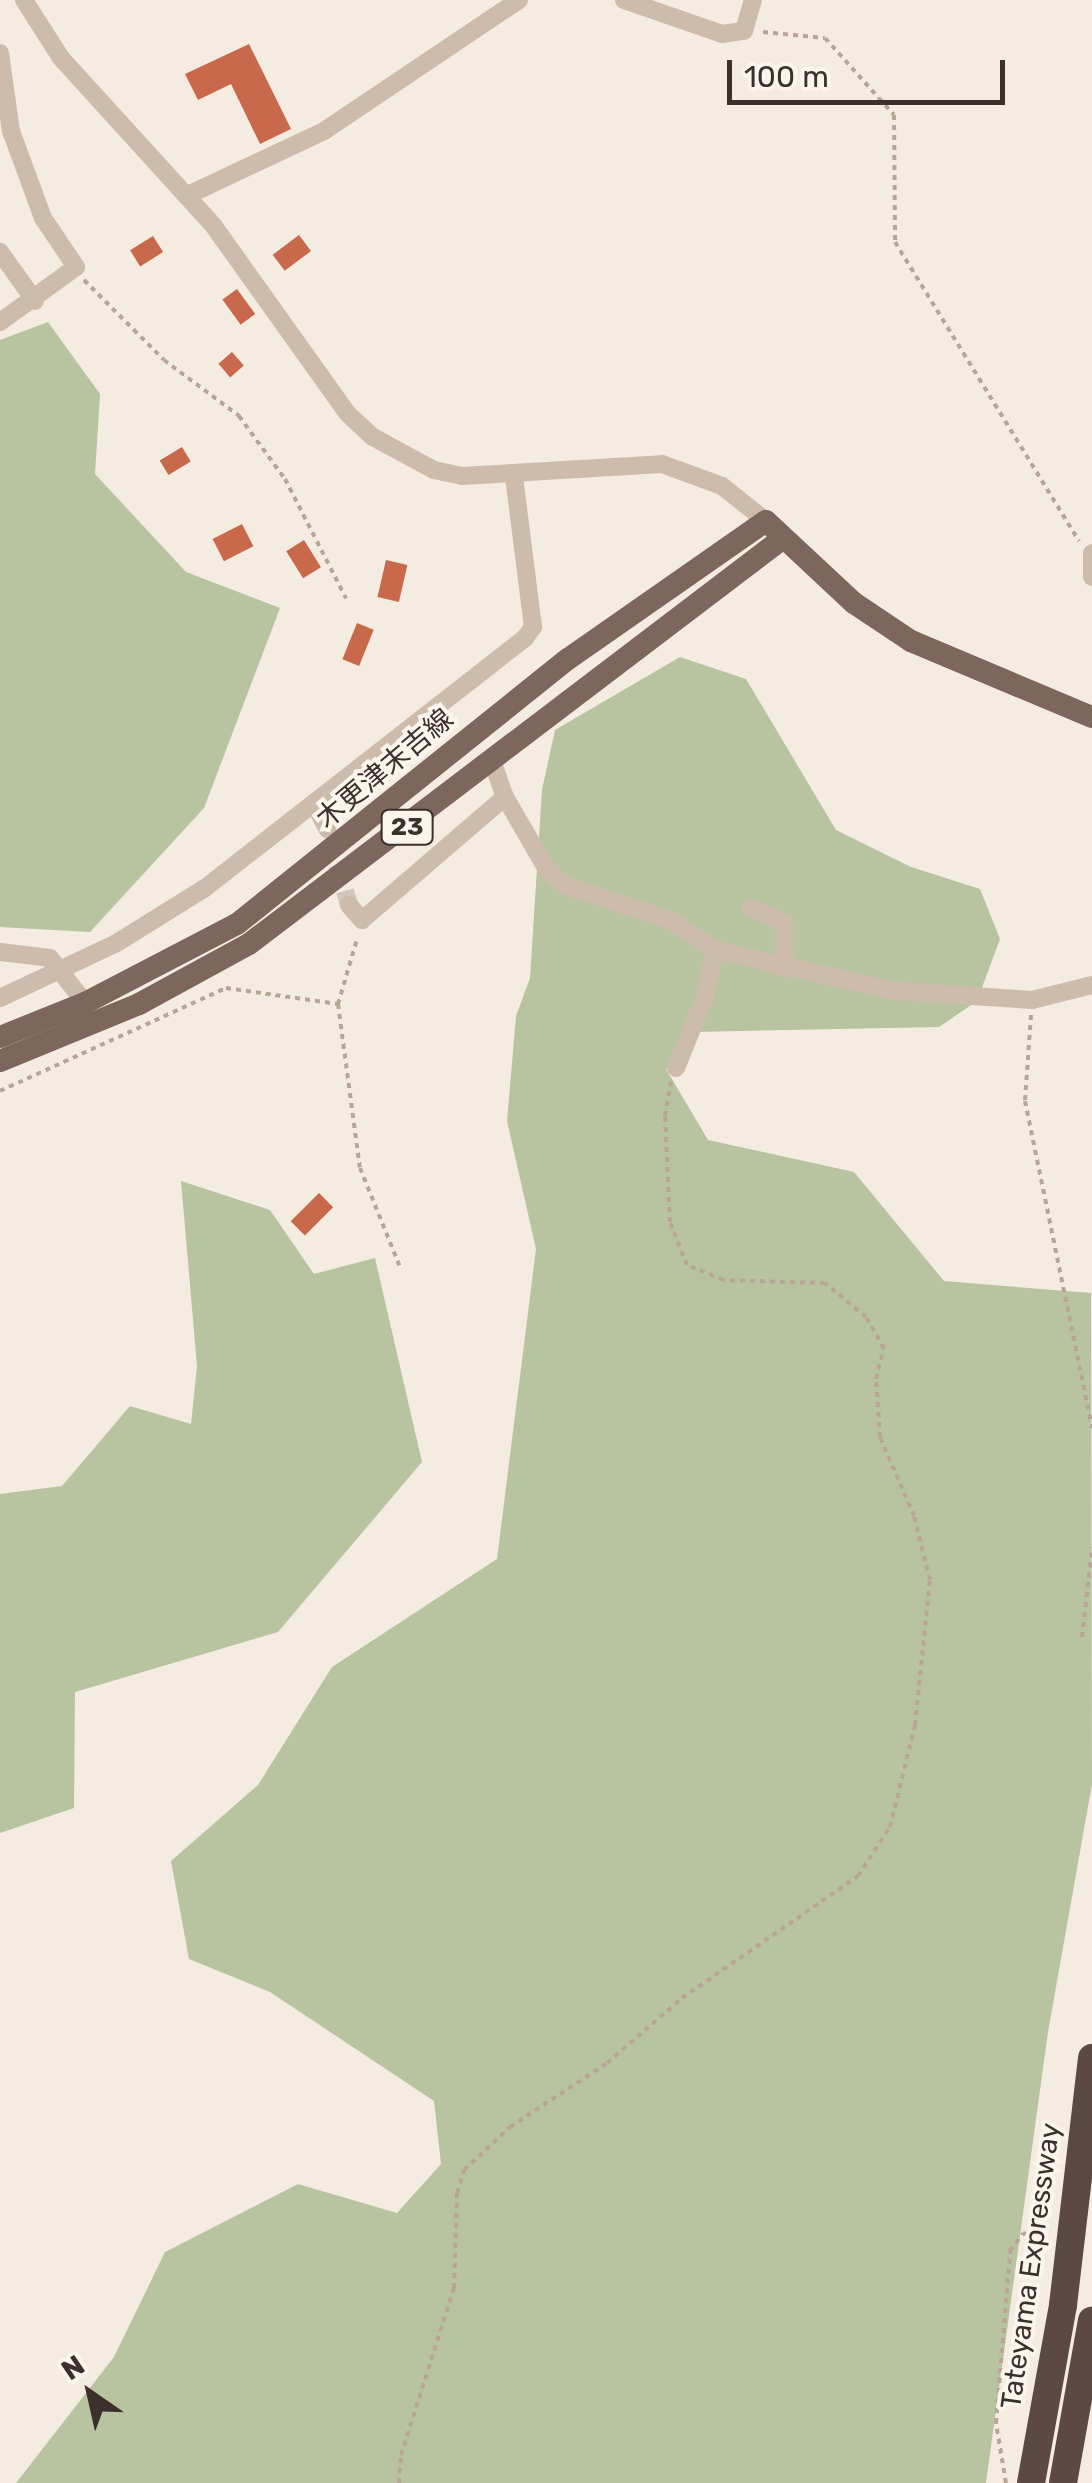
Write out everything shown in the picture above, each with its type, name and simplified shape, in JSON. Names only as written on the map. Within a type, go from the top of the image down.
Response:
[{"type":"highway","name":"Tateyama Expressway","points":[[1031,2483],[1063,2305],[1092,2058]]},
{"type":"highway","points":[[1062,2483],[1092,2321]]},
{"type":"main road","points":[[766,521],[854,603],[911,641],[1092,716]]},
{"type":"main road","name":"木更津末吉線","points":[[0,1038],[85,1003],[238,924],[568,659],[766,521]]},
{"type":"main road","name":"木更津末吉線","points":[[0,1061],[139,1004],[249,944],[492,760],[598,673],[782,539]]},
{"type":"street","points":[[24,0],[60,58],[186,196],[348,414],[373,437],[434,470],[514,476],[662,464],[722,486],[766,521]]},
{"type":"street","points":[[186,196],[324,131],[519,0]]},
{"type":"street","points":[[624,0],[701,32],[744,31],[752,4]]},
{"type":"street","points":[[0,55],[11,130],[44,218],[76,267],[35,302],[0,322]]},
{"type":"street","points":[[0,252],[35,302]]},
{"type":"street","points":[[0,998],[63,970],[205,888],[316,806],[533,627],[514,476]]},
{"type":"street","points":[[1092,553],[1092,578]]},
{"type":"street","points":[[492,760],[505,797],[546,868],[564,885],[672,921],[715,950],[784,969],[896,991],[1032,1000],[1092,985]]},
{"type":"street","points":[[350,905],[362,920],[505,797]]},
{"type":"street","points":[[316,806],[327,829]]},
{"type":"street","points":[[752,908],[784,922],[784,969]]},
{"type":"street","points":[[676,1068],[704,999],[715,950]]},
{"type":"street","points":[[0,952],[50,958],[85,1003]]},
{"type":"path","points":[[744,31],[826,38],[894,115],[894,242],[1091,562]]},
{"type":"path","points":[[76,267],[97,300],[240,416],[285,479],[346,598]]},
{"type":"path","points":[[362,920],[338,1004],[360,1168],[400,1267]]},
{"type":"path","points":[[0,1091],[226,988],[338,1004]]},
{"type":"path","points":[[1032,1000],[1025,1101],[1092,1428]]},
{"type":"path","points":[[400,2483],[401,2455],[454,2288],[457,2193],[464,2170],[510,2127],[607,2064],[682,1998],[858,1876],[890,1827],[915,1724],[930,1580],[914,1516],[880,1437],[876,1380],[884,1348],[866,1317],[825,1282],[723,1280],[687,1264],[670,1222],[664,1116],[676,1068]]},
{"type":"path","points":[[1082,1638],[1092,1548]]},
{"type":"path","points":[[1006,2483],[996,2423],[1010,2251],[1023,2233],[1046,2240]]},
{"type":"green space","points":[[48,322],[100,394],[95,474],[186,572],[280,608],[204,808],[90,932],[0,927],[0,340]]},
{"type":"green space","points":[[680,657],[746,679],[836,830],[911,867],[980,889],[1000,939],[977,1001],[939,1027],[692,1032],[666,1069],[708,1140],[854,1172],[944,1281],[1091,1293],[1092,1784],[1048,2032],[986,2483],[16,2483],[114,2357],[165,2252],[298,2184],[397,2213],[441,2164],[434,2101],[270,1992],[189,1959],[171,1861],[258,1785],[332,1667],[497,1559],[536,1249],[507,1121],[516,1016],[530,978],[542,790],[555,730]]},
{"type":"green space","points":[[181,1181],[270,1210],[314,1274],[375,1258],[422,1462],[278,1632],[75,1692],[74,1808],[0,1833],[0,1494],[62,1486],[130,1406],[191,1424],[197,1366]]},
{"type":"building","points":[[249,44],[291,129],[260,144],[231,84],[198,100],[185,74]]},
{"type":"building","points":[[299,235],[311,251],[285,271],[273,255]]},
{"type":"building","points":[[153,236],[163,252],[140,266],[130,250]]},
{"type":"building","points":[[237,289],[255,314],[241,325],[222,300]]},
{"type":"building","points":[[232,352],[244,366],[230,377],[218,364]]},
{"type":"building","points":[[182,447],[191,462],[168,475],[160,460]]},
{"type":"building","points":[[242,524],[253,546],[224,561],[213,539]]},
{"type":"building","points":[[304,540],[321,567],[303,578],[286,551]]},
{"type":"building","points":[[386,560],[407,565],[399,602],[377,597]]},
{"type":"building","points":[[357,623],[374,630],[359,666],[342,659]]},
{"type":"building","points":[[319,1193],[333,1207],[305,1235],[291,1221]]},
{"type":"tunnel","points":[[330,839],[349,905]]}]
